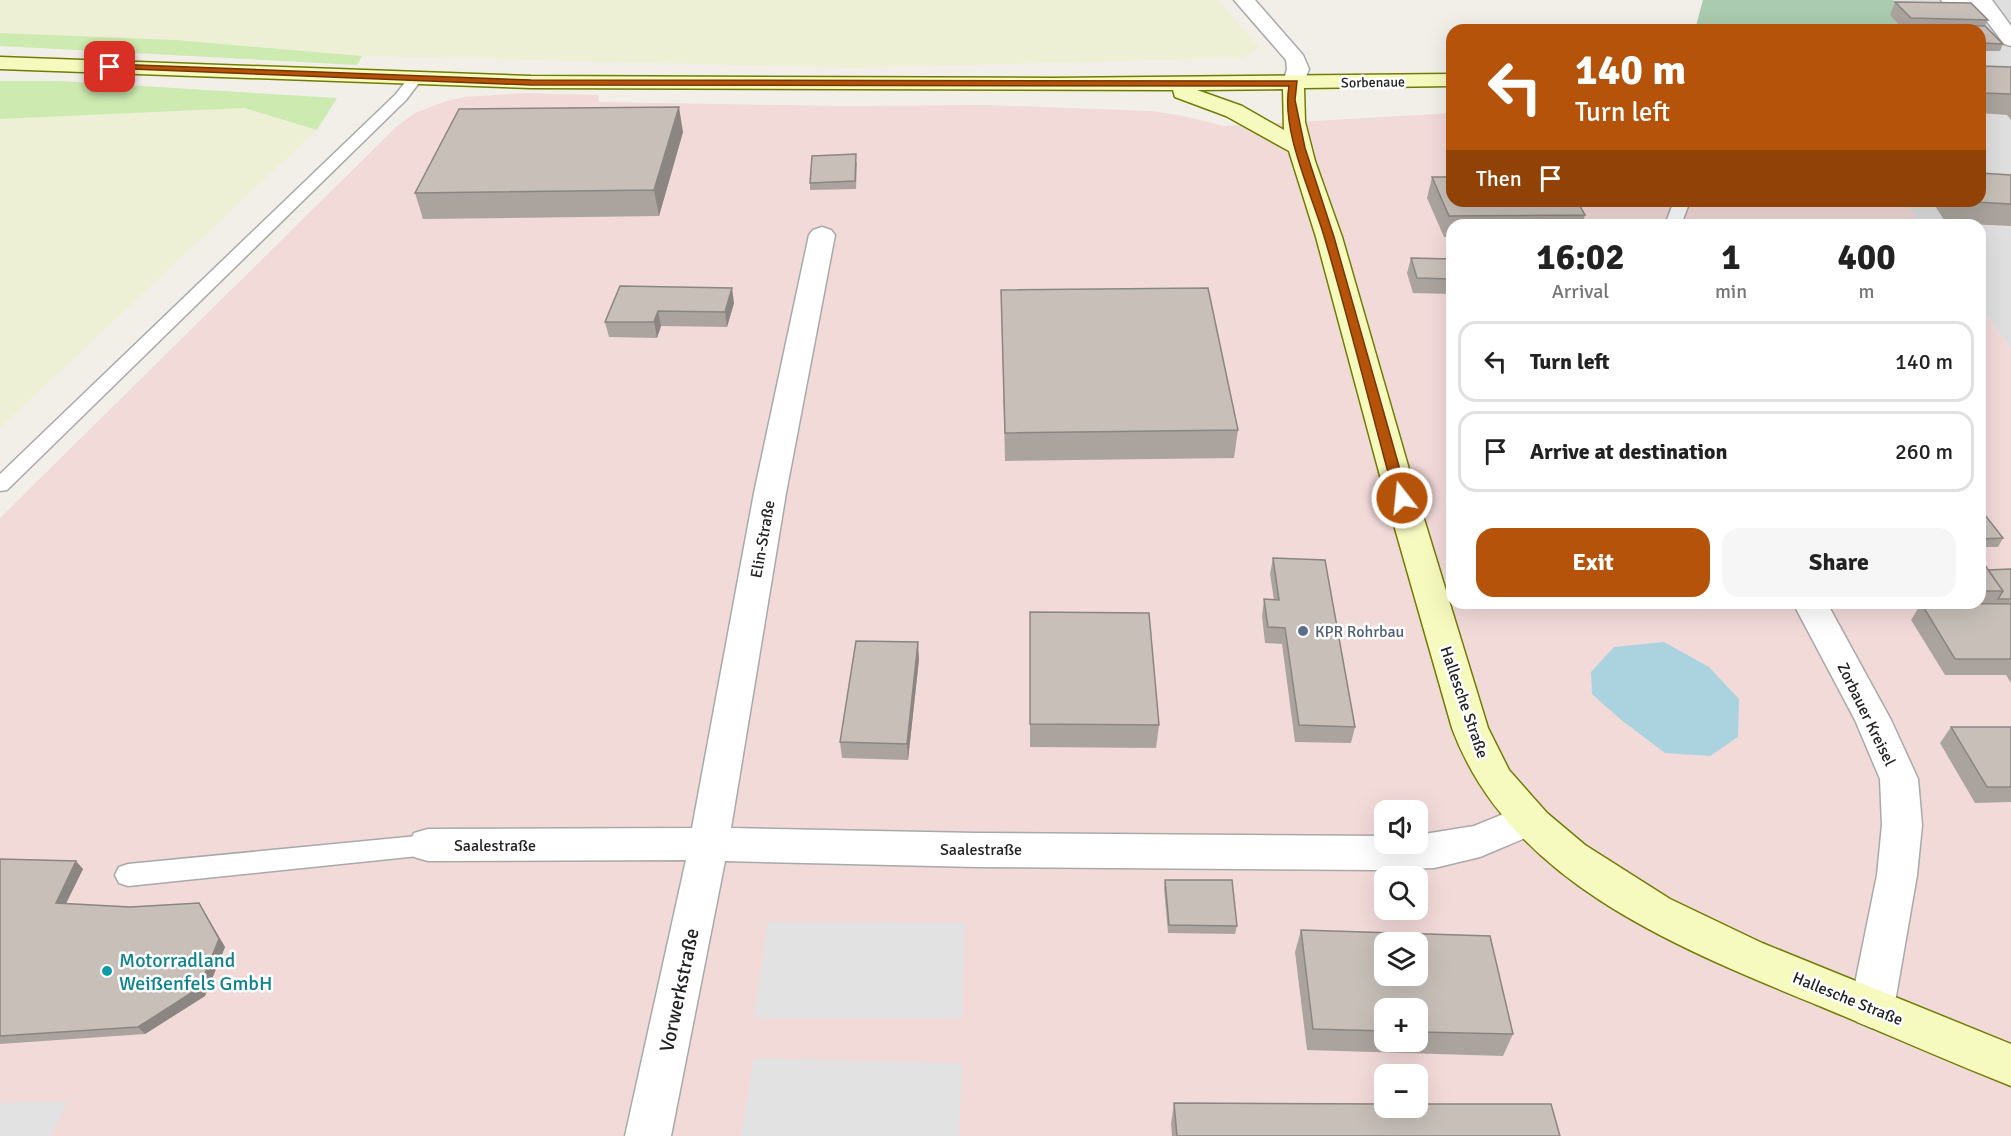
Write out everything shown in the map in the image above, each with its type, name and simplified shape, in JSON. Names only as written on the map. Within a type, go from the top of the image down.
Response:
[{"type":"main road","name":"Sorbenaue","points":[[0,63],[415,79],[668,84],[1168,84],[1446,80]]},
{"type":"main road","name":"Hallesche Straße","points":[[1294,83],[1291,100],[1300,148],[1329,237],[1392,465],[1470,728],[1484,763],[1499,787],[1528,820],[1577,861],[1629,896],[1684,926],[1744,956],[2011,1065]]},
{"type":"main road","points":[[1168,84],[1189,95],[1234,111],[1300,148]]},
{"type":"street","points":[[1244,0],[1296,59],[1298,69],[1294,83]]},
{"type":"street","points":[[1951,0],[1984,3],[2011,40]]},
{"type":"street","name":"Elin-Straße","points":[[709,844],[770,493],[822,235]]},
{"type":"street","name":"Zorbauer Kreisel","points":[[1813,609],[1873,720],[1899,779],[1902,825],[1897,875],[1872,1008]]},
{"type":"street","name":"Saalestraße","points":[[428,845],[709,844],[966,850],[1375,854],[1434,851],[1468,844],[1528,820]]},
{"type":"street","name":"Vorwerkstraße","points":[[648,1136],[709,844]]},
{"type":"lane","points":[[0,485],[401,97],[415,79]]},
{"type":"lane","points":[[128,875],[428,845]]},
{"type":"shaded area","points":[[1703,0],[2011,0],[2011,349],[1986,314],[1986,219],[1916,219],[1908,207],[1986,207],[1986,24],[1697,24]]},
{"type":"shaded area","points":[[524,93],[598,95],[599,102],[847,106],[985,105],[1151,111],[1224,126],[1446,113],[1446,207],[1908,207],[1916,219],[1446,219],[1446,609],[1986,609],[1986,314],[2011,349],[2011,1136],[0,1136],[0,518],[397,126],[415,113],[446,101],[465,97]]},
{"type":"shaded area","points":[[768,922],[965,923],[962,1018],[754,1018]]},
{"type":"shaded area","points":[[754,1058],[962,1063],[959,1136],[741,1136]]},
{"type":"shaded area","points":[[67,1102],[51,1136],[0,1136],[0,1103]]},
{"type":"green space","points":[[0,0],[1218,0],[1259,47],[1242,58],[855,68],[362,56],[176,40],[0,33]]},
{"type":"green space","points":[[1703,0],[1893,0],[1897,9],[1890,15],[1898,24],[1697,24]]},
{"type":"green space","points":[[0,33],[176,40],[362,56],[357,65],[0,46]]},
{"type":"green space","points":[[0,81],[59,81],[337,98],[317,130],[244,108],[0,119]]},
{"type":"green space","points":[[244,108],[317,130],[0,428],[0,119]]},
{"type":"water","points":[[1664,642],[1709,667],[1739,699],[1738,737],[1710,756],[1665,753],[1620,719],[1592,694],[1591,672],[1614,647]]},
{"type":"building","points":[[1895,2],[1971,3],[1988,20],[1911,18]]},
{"type":"building","points":[[1986,27],[2003,44],[1986,43]]},
{"type":"building","points":[[1986,66],[2011,67],[2011,94],[1986,93]]},
{"type":"building","points":[[679,107],[654,190],[415,193],[459,109]]},
{"type":"building","points":[[856,154],[855,181],[810,183],[812,156]]},
{"type":"building","points":[[1986,173],[2011,175],[2011,204],[1986,203]]},
{"type":"building","points":[[1432,177],[1446,177],[1446,207],[1580,207],[1585,215],[1449,216]]},
{"type":"building","points":[[1411,258],[1446,259],[1446,279],[1417,278]]},
{"type":"building","points":[[620,286],[732,288],[725,312],[658,311],[654,322],[605,322]]},
{"type":"building","points":[[1208,288],[1238,430],[1005,433],[1001,290]]},
{"type":"building","points":[[1986,516],[2003,538],[1986,539]]},
{"type":"building","points":[[1273,558],[1325,560],[1355,727],[1299,725],[1285,628],[1268,627],[1264,599],[1279,600]]},
{"type":"building","points":[[1986,567],[2003,591],[1986,591]]},
{"type":"building","points":[[2011,569],[2011,599],[1998,599],[2003,591],[1988,570]]},
{"type":"building","points":[[1986,604],[2011,604],[2011,659],[1955,659],[1925,609],[1986,609]]},
{"type":"building","points":[[1030,612],[1149,613],[1159,725],[1030,724]]},
{"type":"building","points":[[856,641],[918,642],[907,744],[840,742]]},
{"type":"building","points":[[1951,727],[2011,727],[2011,787],[1987,787]]},
{"type":"building","name":"Motorradland Weißenfels GmbH","points":[[0,859],[76,861],[56,903],[130,907],[199,903],[219,939],[199,988],[138,1027],[0,1036]]},
{"type":"building","points":[[1165,880],[1232,880],[1237,926],[1169,925]]},
{"type":"building","points":[[1301,930],[1374,932],[1374,986],[1428,986],[1428,934],[1490,936],[1513,1034],[1428,1032],[1428,998],[1374,998],[1374,1031],[1313,1029]]},
{"type":"building","points":[[1174,1103],[1374,1104],[1374,1118],[1428,1118],[1428,1104],[1551,1104],[1560,1136],[1177,1136]]},
{"type":"place","name":"KPR Rohrbau","points":[[1303,631]]},
{"type":"place","name":"Motorradland Weißenfels GmbH","points":[[107,971]]},
{"type":"route","points":[[110,67],[415,79],[668,84],[1294,83],[1291,100],[1300,148],[1329,237],[1402,498]]}]
